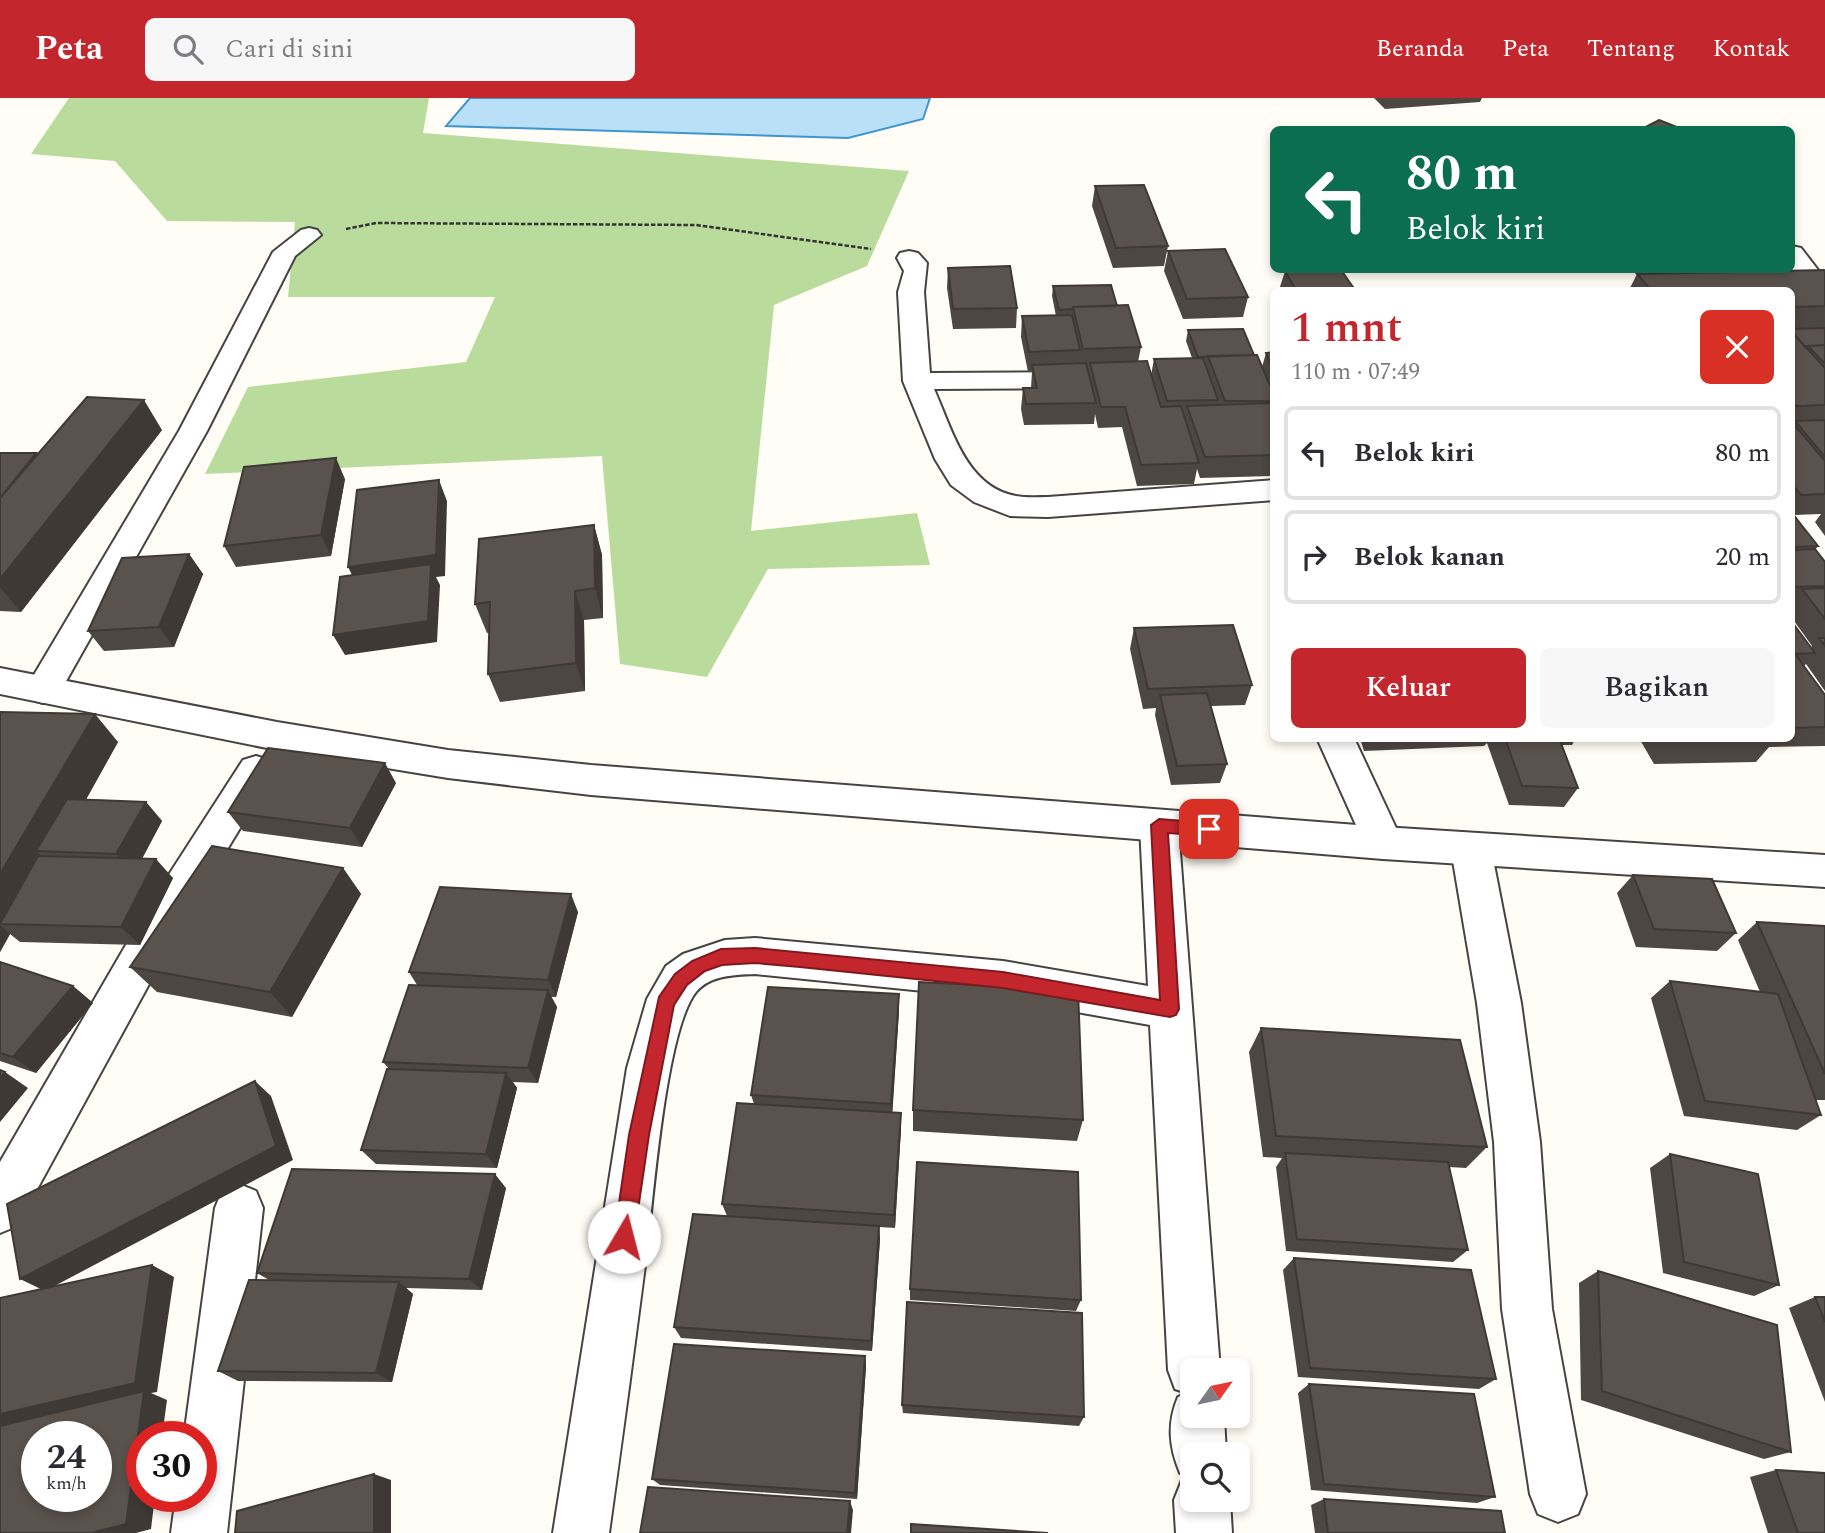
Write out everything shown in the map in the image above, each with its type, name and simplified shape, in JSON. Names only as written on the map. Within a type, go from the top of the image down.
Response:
[{"type":"street","points":[[43,690],[192,431],[285,252],[309,235]]},
{"type":"street","points":[[1795,257],[1825,296]]},
{"type":"street","points":[[909,258],[915,263],[916,271],[911,292],[917,381],[950,459],[962,478],[985,495],[1010,506],[1123,502],[1270,490]]},
{"type":"street","points":[[917,381],[1111,379]]},
{"type":"street","points":[[0,681],[277,736],[448,764],[591,780],[1383,843],[1825,871]]},
{"type":"street","points":[[0,1209],[163,919],[277,736]]},
{"type":"street","points":[[1337,742],[1383,843]]},
{"type":"street","points":[[1159,825],[1193,1358]]},
{"type":"street","points":[[1471,849],[1499,1003],[1517,1142],[1527,1309],[1558,1494]]},
{"type":"street","points":[[581,1533],[654,1049],[665,1003],[681,979],[699,966],[721,957],[755,956],[1003,980],[1170,1009]]},
{"type":"street","points":[[199,1533],[239,1208]]},
{"type":"street","points":[[1203,1512],[1204,1533]]},
{"type":"path","points":[[376,223],[696,225],[844,244],[909,258]]},
{"type":"green space","points":[[69,98],[429,98],[423,133],[909,171],[867,266],[774,305],[751,531],[917,513],[930,565],[768,569],[707,677],[620,664],[602,456],[205,474],[248,387],[466,362],[495,297],[288,297],[295,222],[167,221],[115,161],[31,154]]},
{"type":"water","points":[[470,98],[930,98],[923,119],[848,138],[446,126]]},
{"type":"building","points":[[1659,120],[1674,126],[1648,126]]},
{"type":"building","points":[[1144,185],[1168,246],[1116,248],[1095,186]]},
{"type":"building","points":[[1225,249],[1248,297],[1187,299],[1168,251]]},
{"type":"building","points":[[1010,266],[1017,308],[953,309],[948,268]]},
{"type":"building","points":[[1795,271],[1825,271],[1825,306],[1795,307],[1795,287],[1648,287],[1637,274],[1795,273]]},
{"type":"building","points":[[1286,273],[1343,273],[1353,287],[1294,287]]},
{"type":"building","points":[[1111,285],[1117,306],[1059,310],[1053,286]]},
{"type":"building","points":[[1128,305],[1141,347],[1083,349],[1073,307]]},
{"type":"building","points":[[1072,315],[1080,350],[1029,352],[1022,316]]},
{"type":"building","points":[[1825,328],[1825,345],[1806,348],[1795,335],[1795,329]]},
{"type":"building","points":[[1243,329],[1254,355],[1198,357],[1188,330]]},
{"type":"building","points":[[1795,335],[1825,368],[1825,405],[1796,406]]},
{"type":"building","points":[[1825,345],[1825,364],[1808,346]]},
{"type":"building","points":[[1257,355],[1270,386],[1270,401],[1225,401],[1208,356]]},
{"type":"building","points":[[1203,358],[1218,400],[1167,401],[1154,359]]},
{"type":"building","points":[[1147,361],[1161,407],[1181,406],[1199,463],[1141,465],[1125,407],[1101,407],[1090,363]]},
{"type":"building","points":[[1086,363],[1096,403],[1026,404],[1023,388],[1037,388],[1032,365]]},
{"type":"building","points":[[87,397],[144,400],[0,579],[0,498]]},
{"type":"building","points":[[1270,403],[1270,455],[1205,457],[1187,406]]},
{"type":"building","points":[[1825,420],[1825,457],[1795,421]]},
{"type":"building","points":[[1795,426],[1825,461],[1825,494],[1801,495],[1795,488]]},
{"type":"building","points":[[0,453],[36,453],[0,498]]},
{"type":"building","points":[[336,458],[321,535],[224,546],[244,467]]},
{"type":"building","points":[[439,480],[436,555],[348,567],[357,490]]},
{"type":"building","points":[[1795,517],[1818,546],[1795,547]]},
{"type":"building","points":[[594,525],[595,588],[575,591],[576,663],[488,674],[490,602],[475,604],[479,539]]},
{"type":"building","points":[[1815,549],[1825,562],[1825,586],[1795,587],[1795,550]]},
{"type":"building","points":[[189,554],[159,627],[88,631],[122,558]]},
{"type":"building","points":[[431,564],[428,621],[333,635],[340,577]]},
{"type":"building","points":[[1825,588],[1825,619],[1802,589]]},
{"type":"building","points":[[1233,625],[1252,685],[1148,689],[1134,628]]},
{"type":"building","points":[[1795,626],[1815,653],[1795,654]]},
{"type":"building","points":[[1795,654],[1825,695],[1825,727],[1795,728]]},
{"type":"building","points":[[1207,693],[1227,764],[1177,766],[1160,695]]},
{"type":"building","points":[[0,712],[95,714],[0,874]]},
{"type":"building","points":[[1506,742],[1561,742],[1578,788],[1522,786]]},
{"type":"building","points":[[268,748],[385,763],[350,828],[228,812]]},
{"type":"building","points":[[67,799],[146,802],[116,854],[36,851]]},
{"type":"building","points":[[212,846],[343,868],[270,992],[130,967]]},
{"type":"building","points":[[38,856],[156,859],[121,927],[0,924]]},
{"type":"building","points":[[1633,875],[1712,879],[1736,933],[1654,929]]},
{"type":"building","points":[[440,887],[571,894],[548,980],[409,972]]},
{"type":"building","points":[[1757,922],[1825,926],[1825,1074]]},
{"type":"building","points":[[0,962],[73,986],[13,1057],[0,1053]]},
{"type":"building","points":[[1670,981],[1778,994],[1821,1115],[1705,1101]]},
{"type":"building","points":[[919,982],[1078,990],[1083,1120],[913,1110]]},
{"type":"building","points":[[409,985],[548,990],[528,1068],[383,1062]]},
{"type":"building","points":[[768,987],[899,994],[891,1104],[751,1095]]},
{"type":"building","points":[[1261,1028],[1460,1040],[1487,1147],[1276,1136]]},
{"type":"building","points":[[387,1069],[506,1073],[486,1154],[361,1150]]},
{"type":"building","points":[[255,1081],[276,1146],[20,1279],[7,1204]]},
{"type":"building","points":[[737,1103],[901,1113],[894,1215],[722,1204]]},
{"type":"building","points":[[1285,1153],[1448,1162],[1468,1250],[1297,1239]]},
{"type":"building","points":[[1670,1154],[1758,1174],[1779,1285],[1684,1262]]},
{"type":"building","points":[[917,1162],[1078,1172],[1081,1300],[910,1289]]},
{"type":"building","points":[[292,1169],[495,1174],[469,1279],[257,1273]]},
{"type":"building","points":[[693,1214],[879,1226],[871,1341],[674,1327]]},
{"type":"building","points":[[1294,1258],[1471,1270],[1496,1379],[1310,1368]]},
{"type":"building","points":[[152,1265],[135,1383],[0,1414],[0,1298]]},
{"type":"building","points":[[1598,1271],[1777,1325],[1791,1452],[1602,1391]]},
{"type":"building","points":[[249,1280],[399,1282],[376,1373],[218,1371]]},
{"type":"building","points":[[1815,1297],[1825,1297],[1825,1322]]},
{"type":"building","points":[[907,1302],[1082,1313],[1084,1417],[902,1405]]},
{"type":"building","points":[[674,1344],[865,1356],[855,1493],[652,1479]]},
{"type":"building","points":[[1309,1384],[1474,1394],[1495,1497],[1324,1484]]},
{"type":"building","points":[[144,1391],[140,1421],[126,1421],[126,1524],[91,1533],[0,1533],[0,1426]]},
{"type":"building","points":[[1776,1470],[1825,1473],[1825,1533],[1798,1533]]},
{"type":"building","points":[[374,1474],[374,1533],[235,1533],[237,1511]]},
{"type":"building","points":[[648,1487],[850,1501],[847,1533],[640,1533]]},
{"type":"building","points":[[1324,1499],[1501,1511],[1505,1533],[1328,1533]]},
{"type":"building","points":[[911,1524],[1048,1533],[911,1533]]},
{"type":"route","points":[[624,1237],[656,1037],[665,1003],[681,979],[699,966],[721,957],[755,956],[800,960],[900,972],[1003,980],[1092,998],[1170,1009],[1159,825],[1209,829]]}]
